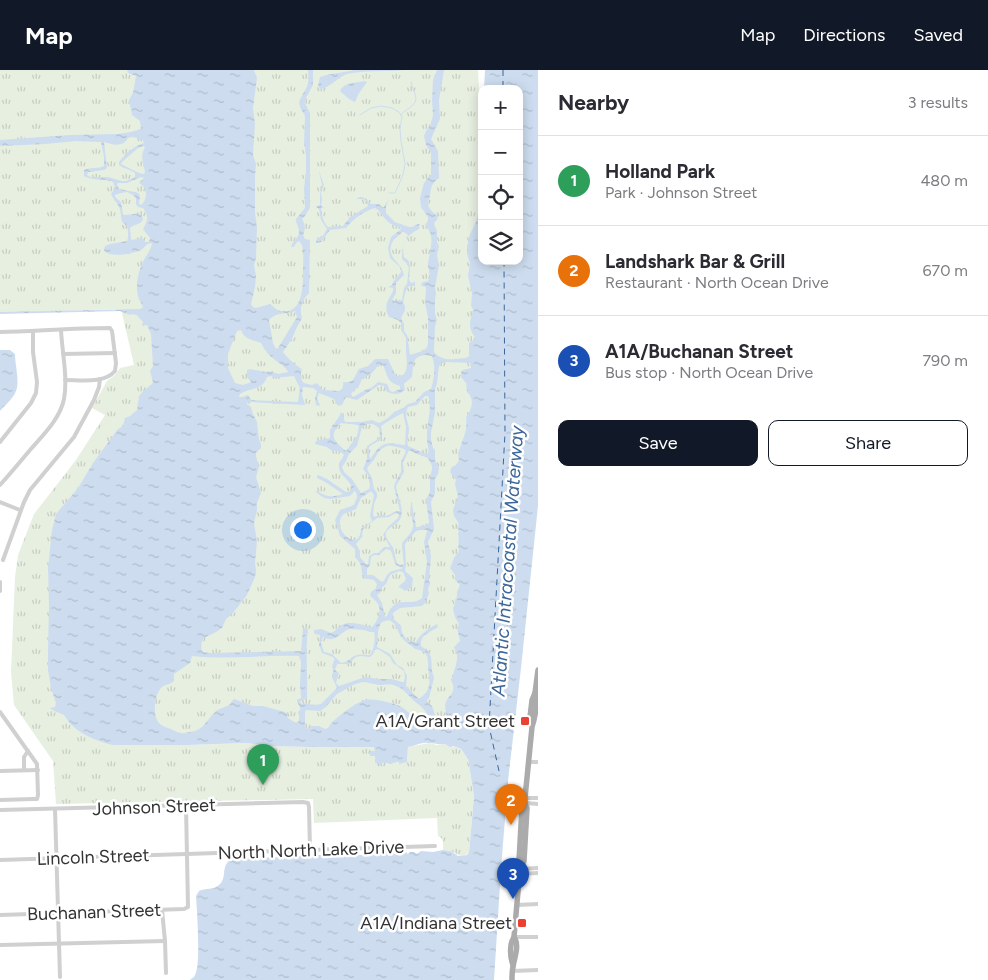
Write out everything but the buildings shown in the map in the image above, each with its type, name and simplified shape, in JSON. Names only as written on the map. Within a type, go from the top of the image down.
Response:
[{"type":"main road","points":[[512,980],[512,941],[514,937],[520,869],[524,861],[528,762],[535,727],[530,717],[533,697],[537,693],[538,670]]},
{"type":"street","points":[[0,332],[110,328],[116,370],[107,378],[65,380]]},
{"type":"street","points":[[0,485],[57,417],[64,400],[65,380],[60,330]]},
{"type":"street","points":[[0,442],[32,403],[36,393],[33,331]]},
{"type":"street","points":[[63,354],[115,353]]},
{"type":"street","points":[[3,560],[20,510],[30,490],[74,437],[94,400],[100,379]]},
{"type":"street","points":[[0,502],[20,510]]},
{"type":"street","points":[[0,582],[0,591]]},
{"type":"street","points":[[0,712],[37,764],[38,770],[37,798],[0,800]]},
{"type":"street","points":[[24,770],[24,757],[28,752]]},
{"type":"street","points":[[528,762],[538,762]]},
{"type":"street","points":[[0,771],[38,770]]},
{"type":"street","points":[[525,802],[538,798]]},
{"type":"street","name":"Johnson Street","points":[[0,810],[303,802],[308,803],[309,807],[310,850]]},
{"type":"street","points":[[525,802],[538,804]]},
{"type":"street","points":[[186,806],[187,854]]},
{"type":"street","points":[[55,809],[60,976]]},
{"type":"street","name":"North North Lake Drive","points":[[187,854],[435,846]]},
{"type":"street","name":"Lincoln Street","points":[[0,860],[187,854]]},
{"type":"street","name":"Buchanan Street","points":[[0,914],[184,909],[188,907],[187,854]]},
{"type":"street","points":[[520,869],[538,868]]},
{"type":"street","points":[[520,869],[538,873]]},
{"type":"street","points":[[517,905],[538,904]]},
{"type":"street","points":[[162,910],[166,973]]},
{"type":"street","points":[[514,937],[538,937]]},
{"type":"street","points":[[0,945],[165,941]]},
{"type":"street","points":[[513,968],[538,970]]},
{"type":"green space","points":[[0,70],[478,70],[478,265],[482,265],[458,738],[111,743],[188,745],[246,743],[268,746],[375,747],[375,751],[371,756],[375,756],[382,763],[407,762],[408,747],[429,743],[445,744],[461,749],[468,759],[474,796],[469,852],[464,856],[460,856],[451,851],[443,850],[442,840],[438,836],[437,818],[314,823],[313,799],[56,804],[53,761],[14,705],[11,672],[15,577],[18,555],[34,514],[76,460],[105,415],[92,408],[107,381],[120,368],[134,365],[121,309],[0,313]]},
{"type":"water","name":"Atlantic Intracoastal Waterway","points":[[127,70],[254,70],[257,78],[253,108],[255,124],[253,155],[256,164],[255,213],[257,227],[254,265],[256,276],[251,304],[256,308],[270,304],[280,311],[288,311],[298,304],[303,283],[302,245],[299,241],[294,247],[291,247],[299,234],[296,219],[305,208],[305,116],[299,102],[308,85],[308,70],[313,70],[313,85],[305,103],[310,113],[310,208],[302,219],[305,226],[303,235],[305,239],[310,240],[309,293],[302,305],[302,318],[292,339],[283,352],[302,369],[302,381],[304,383],[312,385],[317,383],[323,390],[338,391],[341,390],[343,382],[352,381],[359,369],[368,366],[375,359],[388,359],[396,376],[403,375],[406,371],[406,338],[401,330],[401,323],[389,317],[386,309],[393,291],[393,288],[388,287],[392,285],[401,272],[400,267],[390,258],[388,248],[391,237],[401,229],[390,223],[375,208],[359,216],[346,228],[330,230],[321,242],[316,243],[317,238],[322,237],[327,229],[321,220],[319,209],[316,207],[320,205],[320,194],[322,185],[319,171],[324,185],[321,193],[321,205],[324,208],[321,208],[321,213],[328,227],[343,226],[350,217],[368,206],[366,200],[356,199],[360,197],[366,199],[371,204],[379,204],[383,208],[389,199],[386,213],[395,222],[409,227],[420,224],[419,229],[406,240],[408,235],[402,232],[393,241],[390,251],[400,266],[404,275],[396,283],[396,293],[392,300],[402,300],[404,288],[407,284],[409,266],[402,259],[404,244],[404,257],[409,261],[410,268],[409,280],[411,283],[415,282],[415,286],[409,286],[406,290],[403,302],[405,310],[401,318],[407,335],[410,355],[424,350],[428,346],[428,318],[425,302],[426,287],[421,284],[428,281],[430,274],[428,266],[431,235],[426,227],[428,217],[421,207],[420,198],[424,183],[431,174],[431,153],[426,145],[424,136],[430,126],[433,115],[433,80],[437,70],[444,70],[439,100],[440,119],[431,139],[438,151],[439,178],[433,184],[428,202],[431,210],[438,215],[434,224],[439,246],[437,255],[439,266],[435,287],[435,314],[437,320],[434,352],[444,359],[466,358],[469,356],[469,343],[474,341],[475,338],[470,326],[473,309],[471,306],[472,293],[468,276],[470,263],[467,246],[478,213],[478,265],[523,265],[523,85],[484,85],[485,70],[538,70],[538,506],[508,781],[494,980],[190,980],[195,975],[198,960],[196,896],[199,891],[215,888],[222,882],[226,865],[231,859],[373,855],[393,852],[394,854],[414,852],[417,854],[421,851],[433,852],[443,850],[451,851],[458,856],[467,855],[469,852],[474,796],[468,759],[461,749],[445,744],[423,743],[408,747],[407,762],[399,764],[399,762],[392,764],[382,763],[378,765],[378,763],[375,763],[375,756],[370,756],[370,751],[375,751],[374,747],[268,746],[246,743],[113,745],[98,741],[82,733],[64,715],[50,708],[55,707],[56,703],[48,670],[48,568],[52,530],[56,514],[78,488],[93,463],[118,429],[123,426],[125,418],[137,410],[139,396],[152,384],[150,371],[153,366],[151,334],[147,325],[142,326],[143,321],[137,315],[130,315],[120,311],[0,314],[0,312],[140,309],[143,307],[137,291],[138,276],[152,244],[149,243],[141,250],[127,254],[117,255],[104,251],[105,246],[127,241],[128,234],[127,226],[122,222],[120,209],[111,194],[115,188],[113,182],[84,176],[84,170],[104,166],[101,142],[77,141],[0,146],[0,140],[118,134],[141,129],[140,121],[132,115],[129,100],[133,93],[136,76],[128,73]],"holes":[[[132,137],[141,141],[142,139],[144,143],[130,150],[119,162],[119,165],[135,173],[135,177],[122,181],[108,177],[90,177],[87,175],[88,172],[107,168],[104,142],[115,145],[125,142],[128,138]],[[145,147],[142,156],[144,174],[121,164],[138,148]],[[141,177],[144,178],[139,183],[144,188],[145,200],[141,205],[139,204],[140,196],[138,193],[119,189],[117,184],[127,183]],[[127,192],[136,198],[136,204],[138,207],[143,208],[147,216],[143,229],[150,238],[149,242],[145,242],[141,238],[131,239],[130,228],[142,222],[142,217],[139,214],[124,215],[121,202],[115,195]],[[295,311],[297,317],[276,349],[273,343],[269,320],[275,315]],[[241,330],[246,337],[261,343],[265,350],[288,372],[278,374],[273,371],[266,372],[250,369],[247,370],[247,377],[251,382],[243,385],[235,383],[228,368],[228,354],[237,331]],[[425,355],[432,356],[434,372],[431,389],[424,392],[415,402],[394,412],[379,423],[372,420],[346,422],[344,420],[344,413],[340,413],[330,430],[330,438],[316,441],[315,444],[327,447],[332,451],[339,451],[344,455],[339,464],[340,470],[350,483],[352,489],[346,492],[318,475],[317,478],[343,494],[330,496],[315,491],[322,497],[329,499],[348,496],[354,491],[356,492],[357,497],[354,505],[340,510],[335,520],[340,536],[355,549],[355,557],[361,566],[364,578],[374,580],[377,584],[370,595],[377,603],[379,613],[372,627],[347,623],[331,633],[321,629],[314,630],[314,633],[320,635],[319,645],[322,653],[333,657],[338,664],[349,664],[359,656],[369,657],[378,649],[390,657],[393,663],[404,671],[404,682],[365,677],[339,686],[336,683],[339,673],[334,667],[332,677],[337,688],[321,704],[302,704],[300,702],[307,699],[308,630],[306,628],[303,629],[301,651],[211,653],[203,652],[201,649],[204,638],[222,628],[226,619],[247,595],[255,577],[257,541],[254,523],[257,503],[261,493],[256,477],[259,467],[256,453],[261,448],[261,444],[257,422],[251,407],[247,403],[305,405],[302,395],[303,387],[313,388],[317,391],[315,398],[316,405],[319,406],[317,399],[319,393],[334,399],[338,406],[342,405],[346,397],[357,400],[379,385],[384,386],[388,392],[398,394],[405,390],[404,384],[412,377],[415,360]],[[441,363],[471,363],[471,368],[463,370],[461,377],[466,383],[467,392],[472,404],[466,417],[466,430],[458,454],[459,460],[450,472],[456,480],[458,496],[453,510],[459,524],[457,527],[459,531],[459,551],[450,568],[455,575],[455,580],[460,585],[453,609],[459,624],[457,628],[460,641],[454,647],[457,658],[451,680],[453,690],[445,703],[446,714],[437,721],[432,706],[427,700],[434,678],[431,657],[428,651],[421,646],[422,639],[426,634],[438,627],[437,624],[422,634],[416,642],[404,636],[401,626],[394,618],[393,613],[400,608],[422,606],[429,593],[431,556],[428,542],[434,529],[431,502],[435,493],[435,479],[439,468],[435,460],[435,450],[431,439]],[[383,365],[390,381],[400,386],[400,389],[393,392],[390,391],[387,384],[378,382],[371,388],[353,397],[351,394],[358,388],[362,379],[371,374],[378,366]],[[271,376],[274,378],[294,376],[300,388],[298,402],[251,400],[248,395],[239,397],[240,394],[259,387],[267,377]],[[425,396],[428,396],[430,405],[427,433],[428,454],[408,446],[409,429],[406,415],[408,407],[417,405]],[[403,413],[406,427],[405,445],[385,444],[370,459],[369,447],[381,437],[381,426]],[[341,423],[359,426],[357,436],[346,451],[338,444],[334,435]],[[367,424],[373,424],[379,428],[380,435],[378,439],[367,446],[367,459],[363,469],[368,475],[370,486],[369,489],[361,493],[342,467],[349,454],[357,446],[362,427]],[[387,446],[393,446],[406,451],[401,462],[401,472],[394,487],[400,511],[387,516],[374,517],[374,504],[377,493],[367,469],[379,451]],[[409,450],[428,458],[432,466],[430,492],[426,500],[429,522],[427,525],[416,527],[412,502],[410,510],[413,526],[410,534],[402,543],[404,564],[400,565],[397,563],[386,533],[401,517],[401,505],[396,486],[404,472],[403,463]],[[371,491],[374,495],[370,516],[372,521],[361,529],[359,537],[351,540],[342,532],[340,519],[344,514],[356,509],[361,498]],[[396,513],[399,514],[398,518],[388,527],[383,535],[390,547],[384,547],[378,553],[369,556],[368,564],[360,557],[360,551],[356,544],[362,537],[363,529],[377,518],[389,517]],[[427,530],[424,542],[427,562],[422,598],[417,601],[394,605],[385,617],[382,603],[377,595],[386,584],[390,575],[399,571],[403,572],[406,579],[398,587],[405,591],[412,587],[413,578],[405,571],[405,544],[416,531]],[[386,549],[390,550],[396,565],[403,568],[390,572],[382,582],[373,575],[367,575],[371,557],[379,555]],[[389,620],[394,624],[404,640],[415,649],[426,654],[429,687],[420,698],[406,686],[407,676],[403,668],[397,665],[390,654],[377,647],[382,622]],[[346,630],[374,632],[375,641],[370,655],[357,655],[341,663],[332,654],[324,652],[321,643],[323,637],[332,639]],[[192,656],[218,658],[299,656],[301,662],[301,698],[297,700],[300,709],[298,713],[299,721],[296,723],[288,718],[285,712],[263,706],[253,706],[234,699],[229,705],[215,712],[200,728],[191,732],[178,732],[160,724],[157,721],[155,712],[155,701],[159,692],[161,688],[174,681],[174,674],[190,663]],[[362,682],[394,685],[405,691],[425,710],[429,720],[428,725],[424,724],[398,706],[381,701],[365,700],[339,716],[328,728],[325,729],[319,726],[311,726],[309,729],[305,728],[306,710],[320,711],[337,694]]]},
{"type":"water","points":[[354,70],[406,70],[347,74],[320,90],[318,85],[320,77]]},
{"type":"water","points":[[367,82],[355,102],[340,91],[347,84]]},
{"type":"water","points":[[0,350],[10,350],[15,354],[18,383],[13,397],[0,411]]},
{"type":"waterway","points":[[401,115],[412,106],[416,99],[411,82]]},
{"type":"waterway","points":[[360,115],[371,108],[381,106],[392,108],[399,112],[402,117],[400,129],[405,164],[403,175],[395,193],[389,193]]},
{"type":"waterway","points":[[334,667],[336,661]]},
{"type":"ferry route","points":[[503,70],[503,85]]},
{"type":"ferry route","points":[[499,771],[489,726],[505,433],[504,265]]},
{"type":"place","name":"A1A/Grant Street","points":[[525,721]]},
{"type":"place","name":"Holland Park","points":[[263,785]]},
{"type":"place","name":"Landshark Bar & Grill","points":[[511,825]]},
{"type":"place","name":"A1A/Buchanan Street","points":[[513,899]]},
{"type":"place","name":"A1A/Indiana Street","points":[[522,923]]}]
